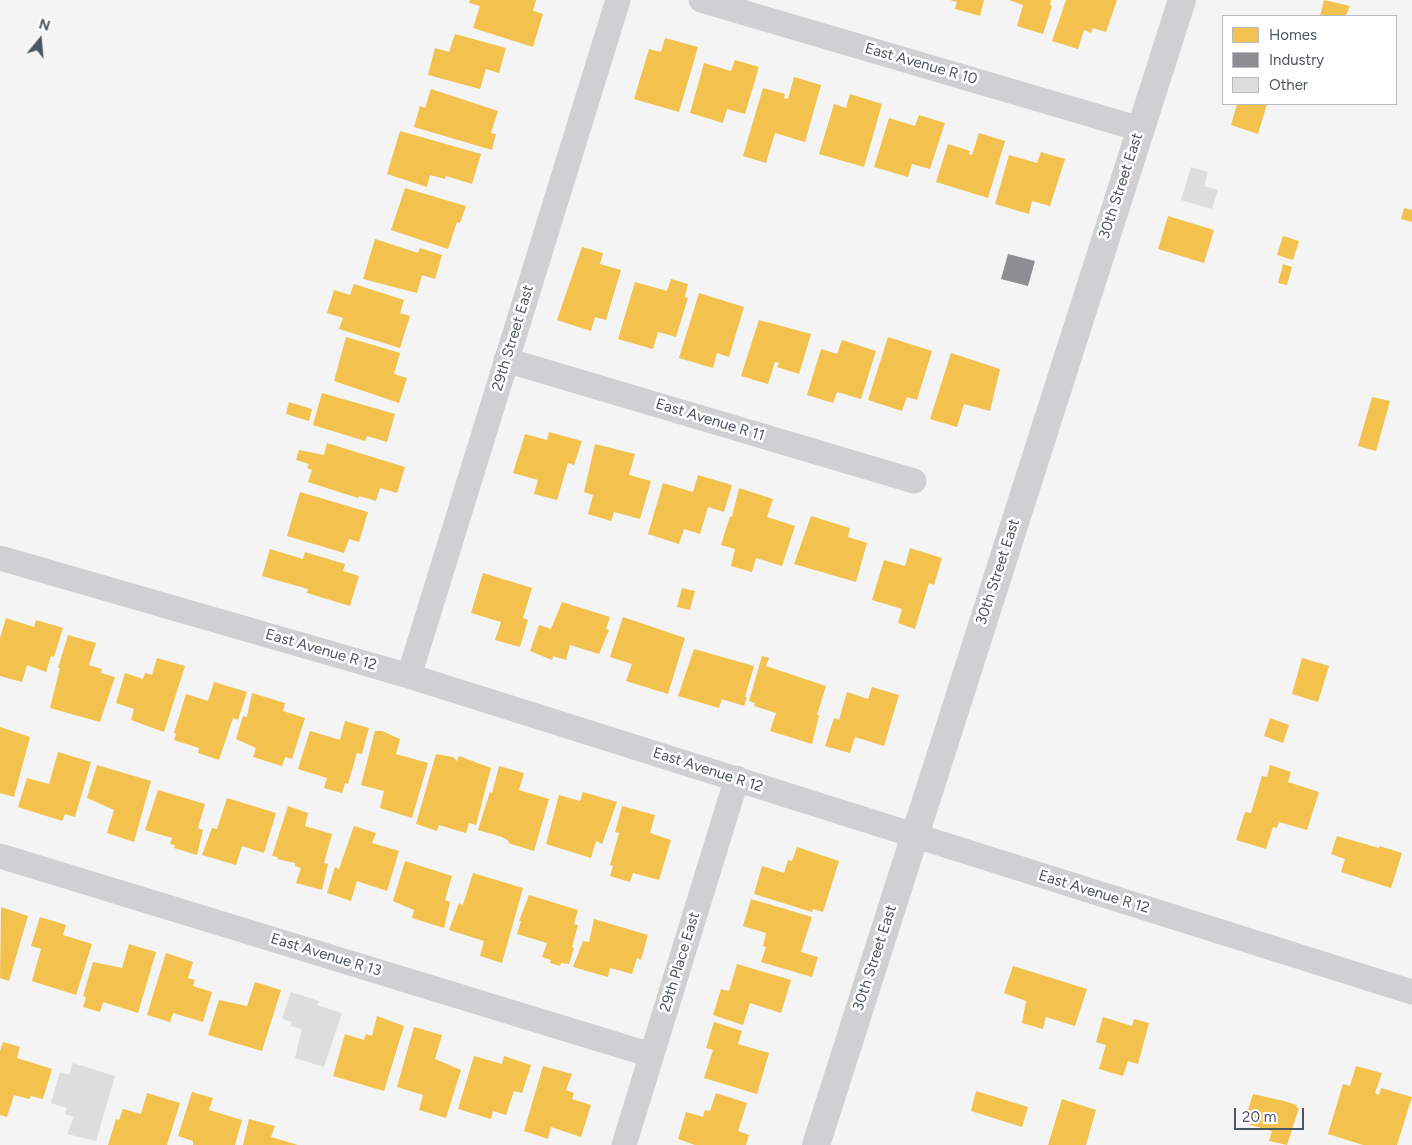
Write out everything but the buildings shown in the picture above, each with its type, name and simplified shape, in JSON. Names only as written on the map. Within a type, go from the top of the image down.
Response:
[{"type":"street","name":"29th Street East","points":[[409,676],[618,0]]},
{"type":"street","name":"East Avenue R 10","points":[[702,0],[1140,129]]},
{"type":"street","name":"30th Street East","points":[[816,1145],[1182,0]]},
{"type":"street","name":"East Avenue R 11","points":[[506,360],[914,481]]},
{"type":"street","name":"East Avenue R 12","points":[[0,558],[409,676],[1412,992]]},
{"type":"street","name":"29th Place East","points":[[624,1145],[737,778]]},
{"type":"street","name":"East Avenue R 13","points":[[0,856],[651,1054]]}]
